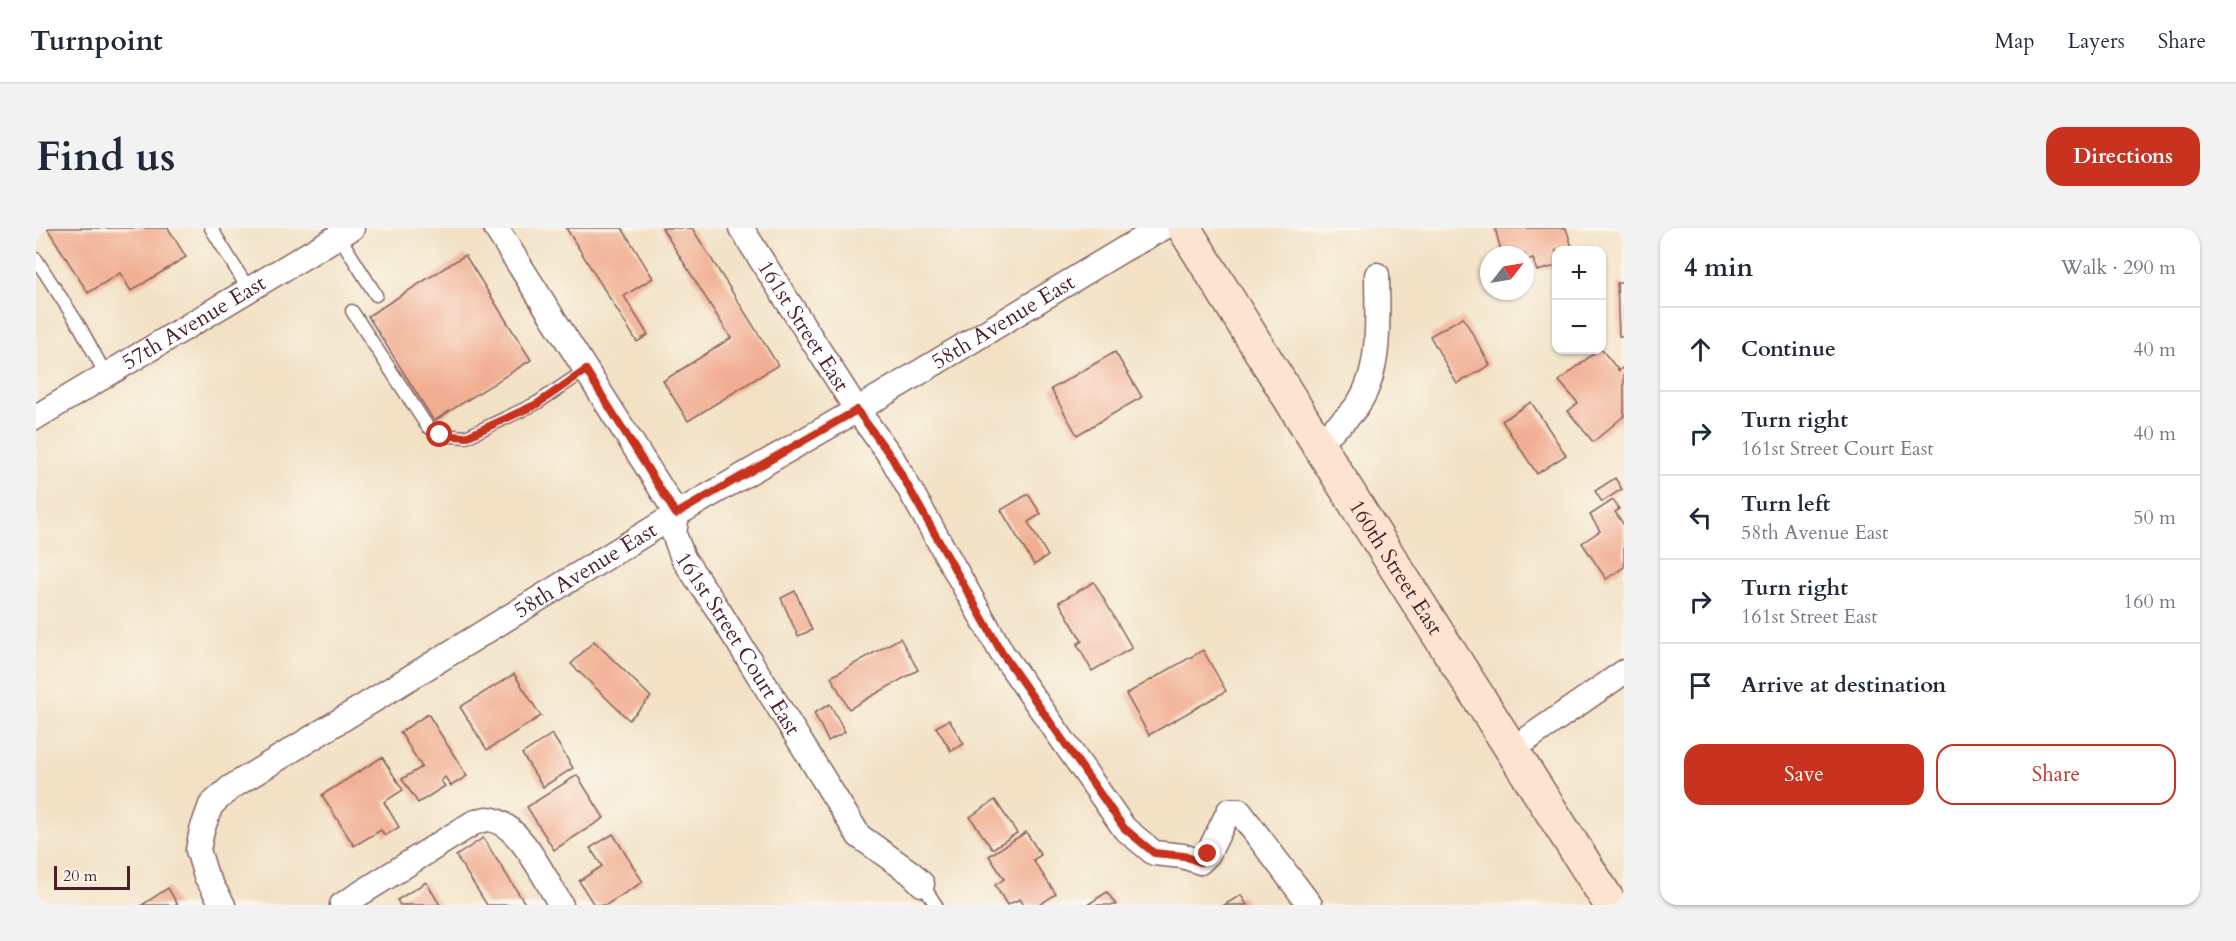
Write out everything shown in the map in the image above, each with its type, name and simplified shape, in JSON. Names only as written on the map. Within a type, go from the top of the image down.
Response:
[{"type":"main road","name":"160th Street East","points":[[1184,228],[1611,905]]},
{"type":"street","name":"161st Street Court East","points":[[496,228],[676,514],[674,534],[682,558],[723,618],[859,836],[911,873],[922,884]]},
{"type":"street","name":"161st Street East","points":[[741,228],[857,410],[892,458],[1002,653],[1124,828],[1154,853],[1184,856],[1200,862],[1208,854],[1229,811],[1239,811],[1310,905]]},
{"type":"street","name":"58th Avenue East","points":[[223,905],[206,876],[198,850],[211,805],[230,788],[676,514],[857,410],[1124,249],[1163,228]]},
{"type":"street","name":"57th Avenue East","points":[[36,417],[346,232]]},
{"type":"street","points":[[1318,443],[1353,410],[1372,376],[1377,327],[1377,275]]},
{"type":"street","points":[[1513,749],[1624,672]]},
{"type":"street","points":[[342,905],[473,823],[487,819],[506,825],[518,837],[561,905]]},
{"type":"lane","points":[[211,228],[249,290]]},
{"type":"lane","points":[[346,232],[376,295]]},
{"type":"lane","points":[[36,259],[80,327],[106,375]]},
{"type":"lane","points":[[352,311],[427,426],[440,435],[466,437],[475,433],[537,404],[586,370]]},
{"type":"lane","points":[[922,884],[936,905]]},
{"type":"building","points":[[47,228],[168,228],[186,257],[131,291],[120,273],[88,293]]},
{"type":"building","points":[[566,228],[622,228],[653,278],[624,296],[648,335],[637,342]]},
{"type":"building","points":[[662,228],[692,228],[778,365],[688,421],[663,381],[731,338]]},
{"type":"building","points":[[1495,228],[1566,228],[1572,246],[1552,246],[1552,267],[1537,271],[1534,262],[1534,246],[1500,246]]},
{"type":"building","points":[[465,255],[531,360],[434,421],[368,316]]},
{"type":"building","points":[[1617,283],[1624,283],[1624,336],[1619,336]]},
{"type":"building","points":[[1463,317],[1490,365],[1457,384],[1430,336]]},
{"type":"building","points":[[1115,352],[1142,397],[1077,435],[1051,389]]},
{"type":"building","points":[[1593,354],[1605,354],[1619,371],[1624,366],[1624,416],[1593,442],[1568,411],[1578,403],[1559,381]]},
{"type":"building","points":[[1531,402],[1566,455],[1537,474],[1502,421]]},
{"type":"building","points":[[1615,478],[1622,489],[1602,502],[1595,491]]},
{"type":"building","points":[[1028,494],[1041,514],[1028,522],[1048,556],[1034,565],[1001,510]]},
{"type":"building","points":[[1613,500],[1619,509],[1615,512],[1624,525],[1624,567],[1606,579],[1582,543],[1600,531],[1590,515]]},
{"type":"building","points":[[1094,582],[1132,648],[1092,671],[1077,644],[1082,641],[1059,602]]},
{"type":"building","points":[[795,591],[812,630],[798,636],[781,598]]},
{"type":"building","points":[[900,638],[918,670],[849,709],[831,677]]},
{"type":"building","points":[[594,641],[651,697],[629,720],[571,664]]},
{"type":"building","points":[[1203,650],[1226,691],[1149,735],[1126,694]]},
{"type":"building","points":[[514,674],[541,716],[487,750],[460,707]]},
{"type":"building","points":[[830,704],[845,732],[828,741],[814,713]]},
{"type":"building","points":[[428,714],[467,776],[451,786],[445,777],[441,781],[445,786],[418,803],[402,779],[422,767],[400,732]]},
{"type":"building","points":[[949,720],[964,744],[951,751],[936,727]]},
{"type":"building","points":[[552,734],[573,768],[543,787],[522,754]]},
{"type":"building","points":[[382,757],[403,790],[384,802],[399,827],[385,836],[381,830],[354,846],[322,795]]},
{"type":"building","points":[[577,775],[604,818],[554,850],[527,807]]},
{"type":"building","points":[[995,800],[1017,833],[992,849],[970,817]]},
{"type":"building","points":[[1026,832],[1041,855],[1033,860],[1056,894],[1039,905],[1024,905],[1020,899],[1007,905],[995,885],[1004,879],[989,856]]},
{"type":"building","points":[[613,834],[643,882],[606,905],[594,905],[579,881],[602,866],[590,848]]},
{"type":"building","points":[[483,838],[526,905],[487,905],[456,856]]},
{"type":"building","points":[[426,882],[440,905],[400,905],[397,900]]},
{"type":"building","points":[[168,888],[178,905],[142,905]]},
{"type":"building","points":[[1107,892],[1116,905],[1087,905]]},
{"type":"building","points":[[1241,895],[1247,905],[1224,905]]},
{"type":"route","points":[[440,435],[466,437],[500,422],[537,404],[586,370],[676,514],[857,410],[892,458],[1002,653],[1124,828],[1154,853],[1184,856],[1200,862],[1208,854]]}]
